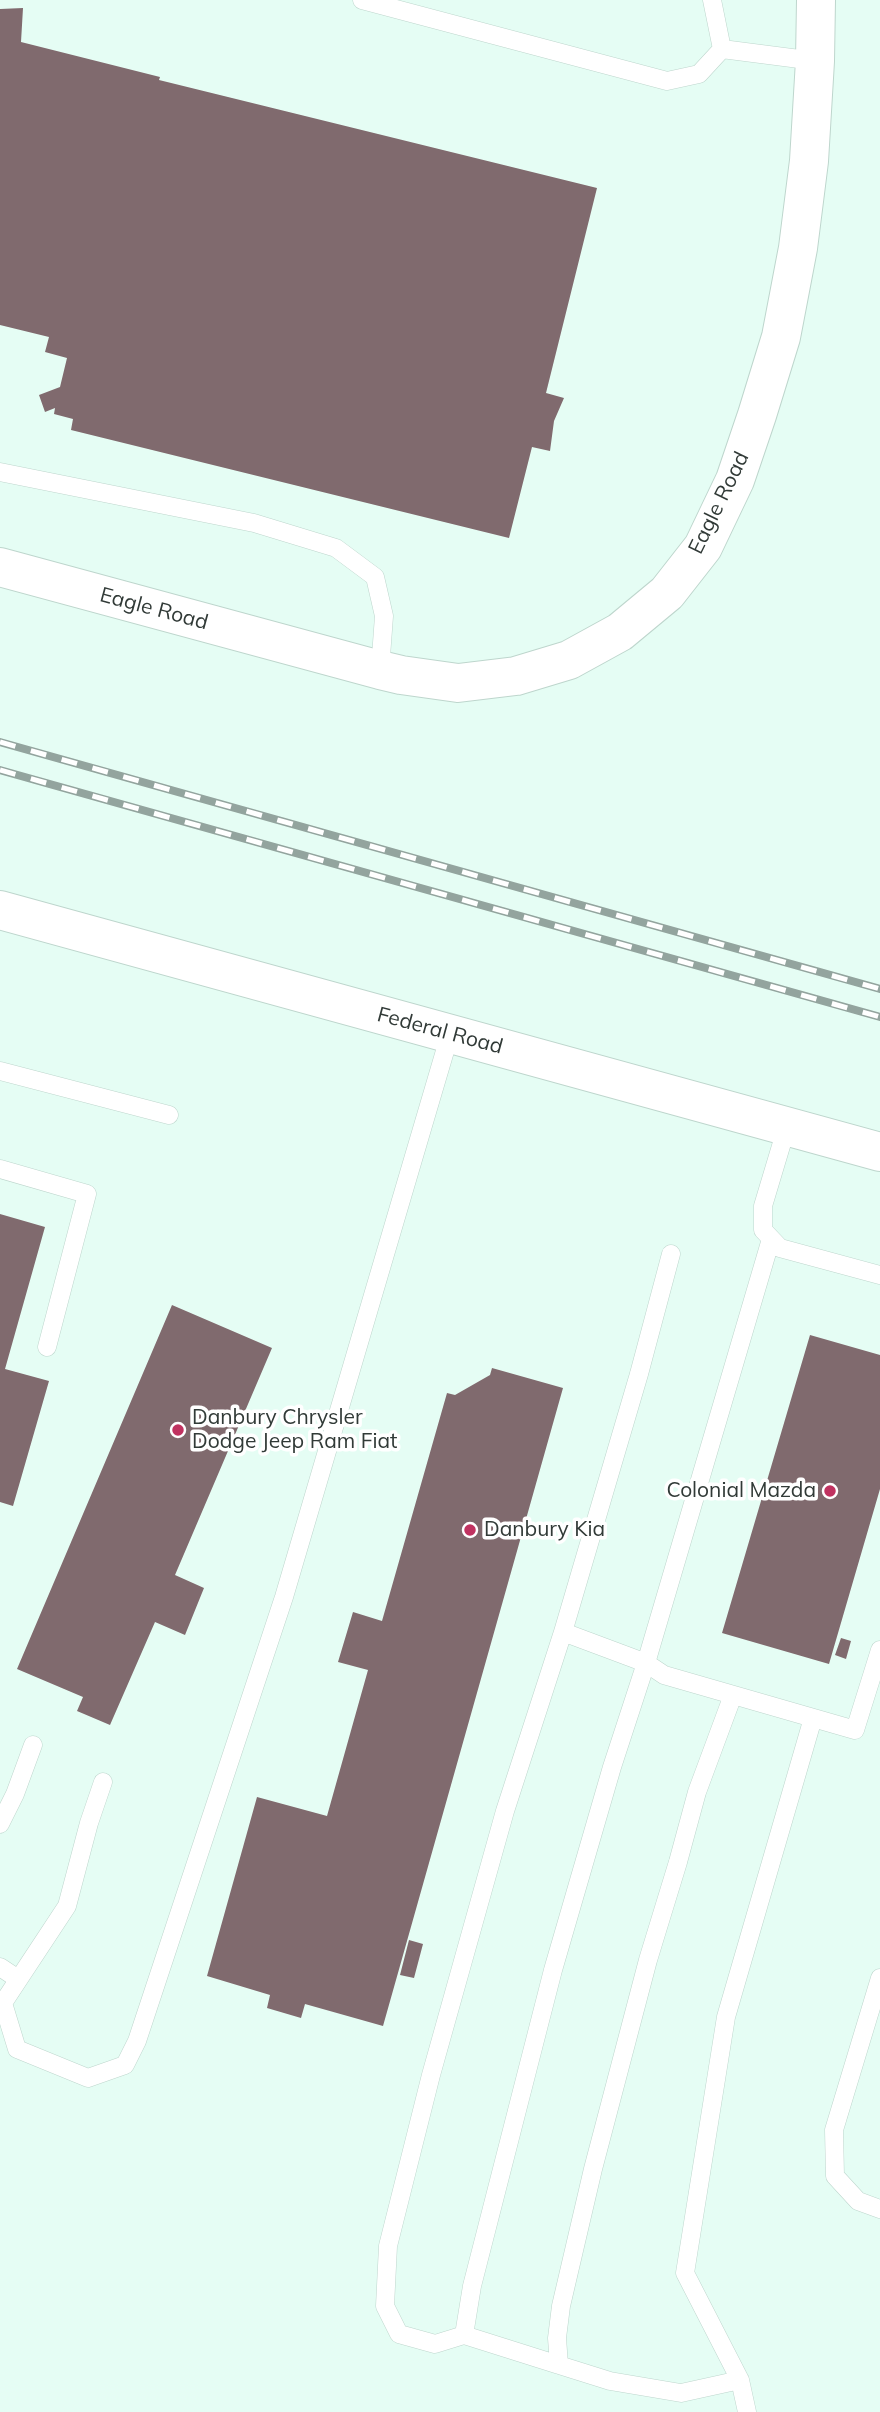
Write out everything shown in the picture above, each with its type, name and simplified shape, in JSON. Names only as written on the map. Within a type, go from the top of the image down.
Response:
[{"type":"street","name":"Eagle Road","points":[[0,567],[380,670],[458,682],[516,676],[569,660],[620,632],[667,593],[703,547],[735,480],[781,337],[798,248],[809,161],[816,0]]},
{"type":"street","name":"Federal Road","points":[[0,909],[880,1152]]},
{"type":"lane","points":[[362,0],[667,81],[699,74],[722,49]]},
{"type":"lane","points":[[712,0],[722,49]]},
{"type":"lane","points":[[722,49],[815,61]]},
{"type":"lane","points":[[0,472],[254,523],[336,548],[375,578],[384,616],[380,670]]},
{"type":"lane","points":[[103,1782],[67,1906],[3,2003],[17,2049],[88,2078],[125,2065],[137,2041],[284,1597],[450,1034]]},
{"type":"lane","points":[[0,1071],[169,1115]]},
{"type":"lane","points":[[787,1126],[763,1206],[763,1230],[780,1248],[880,1275]]},
{"type":"lane","points":[[0,1169],[87,1194],[47,1348]]},
{"type":"lane","points":[[464,2335],[472,2286],[552,1970],[771,1239]]},
{"type":"lane","points":[[671,1254],[639,1374],[563,1632],[505,1811],[431,2075],[387,2246],[385,2306],[399,2334],[435,2344],[464,2335],[611,2381],[681,2393],[740,2380]]},
{"type":"lane","points":[[563,1632],[646,1663],[664,1675],[855,1730],[880,1650]]},
{"type":"lane","points":[[559,2365],[557,2338],[561,2306],[627,2036],[696,1792],[733,1695]]},
{"type":"lane","points":[[747,2412],[740,2380],[685,2273],[726,2017],[813,1718]]},
{"type":"lane","points":[[0,1824],[15,1794],[33,1745]]},
{"type":"lane","points":[[0,1967],[18,1979]]},
{"type":"lane","points":[[880,1978],[834,2130],[835,2176],[858,2201],[880,2208]]},
{"type":"building","points":[[23,8],[21,42],[160,77],[159,80],[597,188],[546,393],[564,398],[554,421],[550,451],[532,447],[509,538],[71,430],[73,419],[54,414],[55,408],[45,412],[39,395],[60,387],[67,358],[45,352],[49,337],[0,325],[0,9]]},
{"type":"building","points":[[0,1214],[45,1227],[5,1369],[49,1381],[13,1506],[0,1502]]},
{"type":"building","points":[[172,1305],[272,1348],[175,1575],[204,1588],[185,1635],[155,1622],[110,1725],[77,1711],[83,1697],[17,1669]]},
{"type":"building","points":[[810,1335],[880,1355],[880,1489],[829,1664],[722,1633]]},
{"type":"building","points":[[492,1368],[563,1388],[383,2026],[305,2004],[301,2018],[267,2008],[270,1995],[207,1976],[257,1797],[327,1816],[368,1670],[338,1662],[353,1612],[382,1621],[447,1393],[455,1395],[490,1375]]},
{"type":"building","points":[[841,1638],[851,1641],[846,1659],[835,1655]]},
{"type":"building","points":[[409,1940],[423,1944],[414,1978],[400,1975]]},
{"type":"railway","points":[[0,742],[880,989]]},
{"type":"railway","points":[[0,770],[880,1017]]},
{"type":"place","name":"Danbury Chrysler Dodge Jeep Ram Fiat","points":[[178,1430]]},
{"type":"place","name":"Colonial Mazda","points":[[830,1491]]},
{"type":"place","name":"Danbury Kia","points":[[470,1530]]}]
